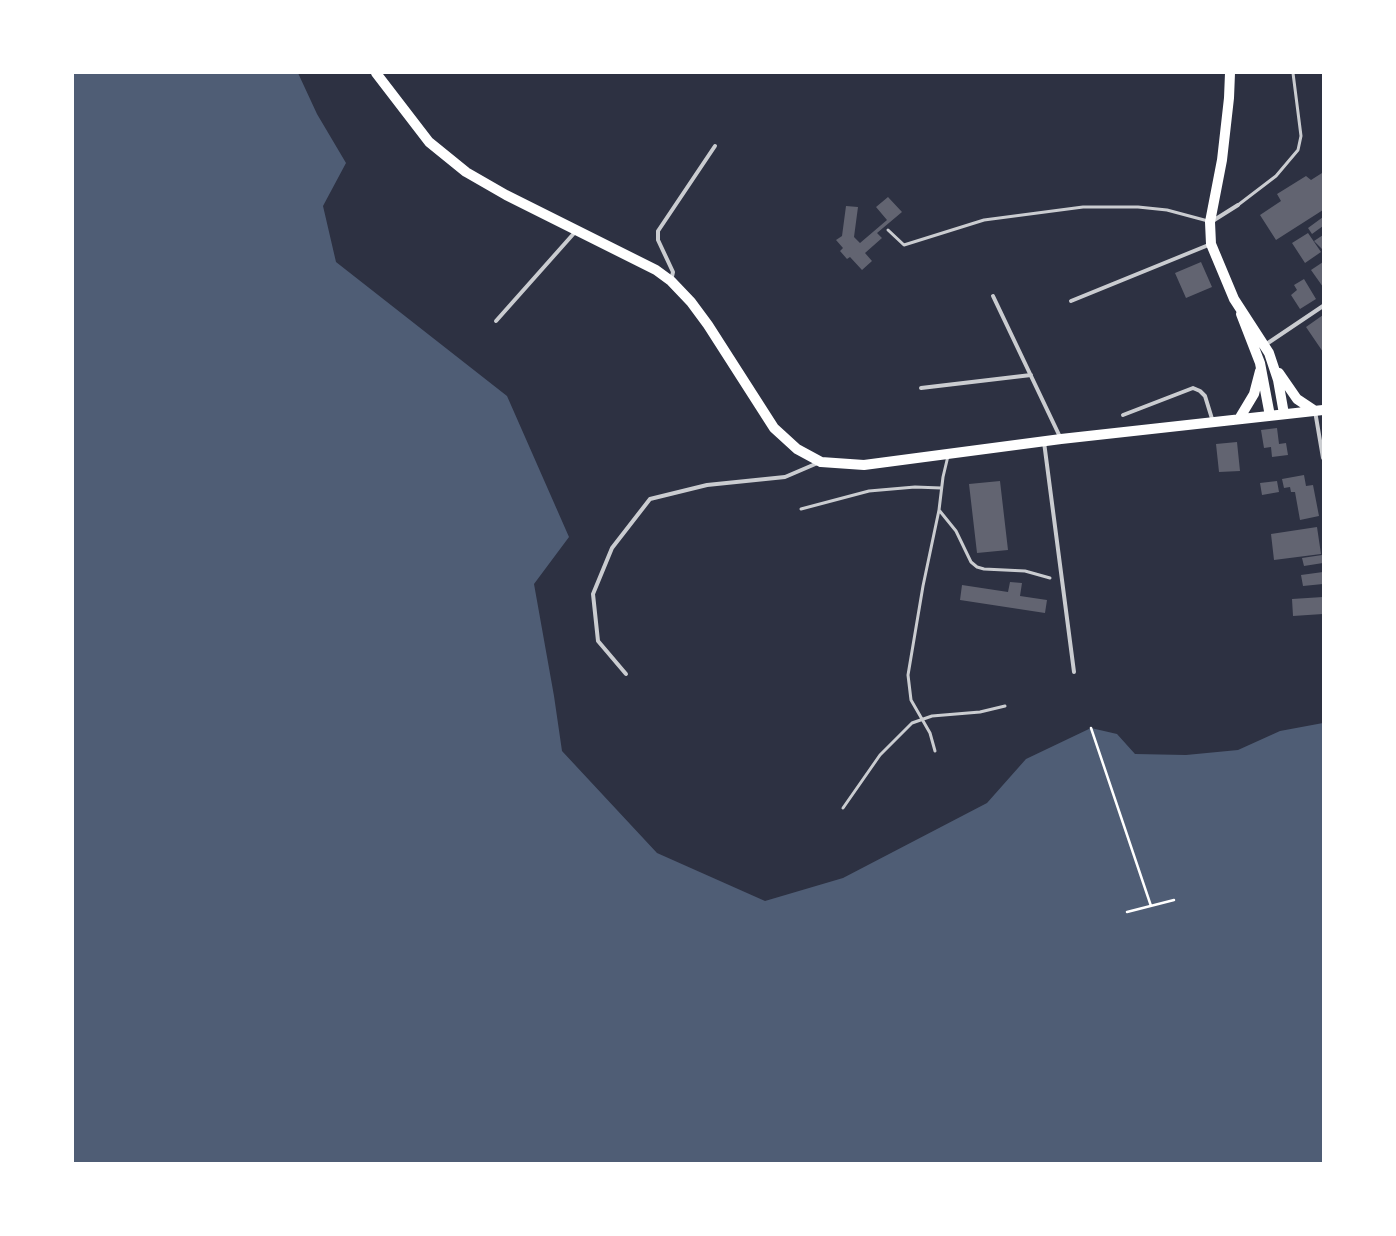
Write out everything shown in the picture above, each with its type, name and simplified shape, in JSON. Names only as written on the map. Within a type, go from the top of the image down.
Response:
[{"type":"main road","points":[[376,73],[417,128],[429,142],[447,158],[486,184],[656,270],[671,281],[691,302],[708,325],[774,428],[797,449],[821,462],[864,465],[1044,442],[1319,410]]},
{"type":"main road","points":[[1230,73],[1229,98],[1222,160],[1210,222],[1211,244],[1240,310],[1245,328],[1260,363],[1270,416]]},
{"type":"main road","points":[[1240,310],[1265,345],[1273,363],[1293,395],[1302,404],[1319,410]]},
{"type":"main road","points":[[1239,420],[1254,394],[1260,376],[1260,363]]},
{"type":"main road","points":[[1273,363],[1284,414]]},
{"type":"street","points":[[671,281],[673,272],[658,240],[658,231],[715,146]]},
{"type":"street","points":[[1210,222],[1238,205]]},
{"type":"street","points":[[496,321],[576,230]]},
{"type":"street","points":[[1071,301],[1211,244]]},
{"type":"street","points":[[993,296],[1061,440]]},
{"type":"street","points":[[1265,345],[1323,306]]},
{"type":"street","points":[[921,388],[1031,375]]},
{"type":"street","points":[[1123,415],[1193,388],[1200,390],[1206,396],[1213,423]]},
{"type":"street","points":[[1319,410],[1323,458]]},
{"type":"street","points":[[1044,442],[1074,672]]},
{"type":"street","points":[[626,674],[598,641],[593,594],[612,548],[650,499],[707,485],[785,477],[821,462]]},
{"type":"lane","points":[[1238,205],[1276,176],[1298,150],[1301,136],[1293,73]]},
{"type":"lane","points":[[888,230],[904,245],[984,220],[1083,207],[1138,207],[1167,210],[1210,222]]},
{"type":"lane","points":[[935,751],[930,733],[911,700],[908,674],[948,454]]},
{"type":"lane","points":[[801,509],[869,491],[909,488],[942,488]]},
{"type":"lane","points":[[939,510],[951,524],[971,562],[977,567],[1025,571],[1050,578]]},
{"type":"lane","points":[[843,808],[880,755],[891,742],[912,723],[922,719],[980,712],[1005,706]]},
{"type":"path","points":[[1091,728],[1151,906]]},
{"type":"path","points":[[1127,912],[1174,900]]},
{"type":"water","points":[[73,73],[298,73],[317,114],[346,163],[323,206],[336,262],[507,396],[569,537],[534,584],[554,696],[562,751],[657,853],[765,901],[843,878],[987,803],[1026,759],[1091,728],[1117,734],[1135,754],[1186,755],[1238,750],[1280,731],[1323,723],[1323,1163],[73,1163]]},
{"type":"building","points":[[1322,173],[1323,210],[1276,240],[1260,215],[1281,201],[1277,194],[1306,176],[1311,180]]},
{"type":"building","points":[[888,197],[902,212],[877,233],[882,238],[865,253],[872,261],[862,270],[850,257],[847,259],[840,251],[843,248],[836,240],[842,236],[846,206],[858,207],[854,237],[860,243],[887,220],[876,207]]},
{"type":"building","points":[[1323,217],[1323,226],[1312,234],[1308,228]]},
{"type":"building","points":[[1308,233],[1321,252],[1305,263],[1292,243]]},
{"type":"building","points":[[1323,235],[1323,250],[1314,241]]},
{"type":"building","points":[[1201,262],[1212,287],[1186,298],[1175,273]]},
{"type":"building","points":[[1323,262],[1323,287],[1311,270]]},
{"type":"building","points":[[1304,279],[1316,299],[1300,309],[1291,295],[1297,290],[1294,285]]},
{"type":"building","points":[[1323,315],[1323,352],[1306,327]]},
{"type":"building","points":[[1277,428],[1279,444],[1286,443],[1288,455],[1272,457],[1271,447],[1264,448],[1261,430]]},
{"type":"building","points":[[1237,442],[1240,471],[1219,472],[1216,444]]},
{"type":"building","points":[[1304,475],[1306,486],[1313,485],[1319,516],[1300,520],[1295,492],[1291,492],[1290,487],[1284,488],[1282,479]]},
{"type":"building","points":[[1000,481],[1008,550],[977,553],[969,484]]},
{"type":"building","points":[[1277,481],[1279,492],[1262,495],[1260,483]]},
{"type":"building","points":[[1317,527],[1321,554],[1274,560],[1271,534]]},
{"type":"building","points":[[1322,555],[1323,563],[1304,566],[1302,558]]},
{"type":"building","points":[[1323,572],[1323,584],[1303,586],[1301,575]]},
{"type":"building","points":[[1010,582],[1022,583],[1020,596],[1047,600],[1045,613],[960,600],[962,585],[1008,592]]},
{"type":"building","points":[[1323,597],[1323,614],[1293,616],[1292,599]]}]
